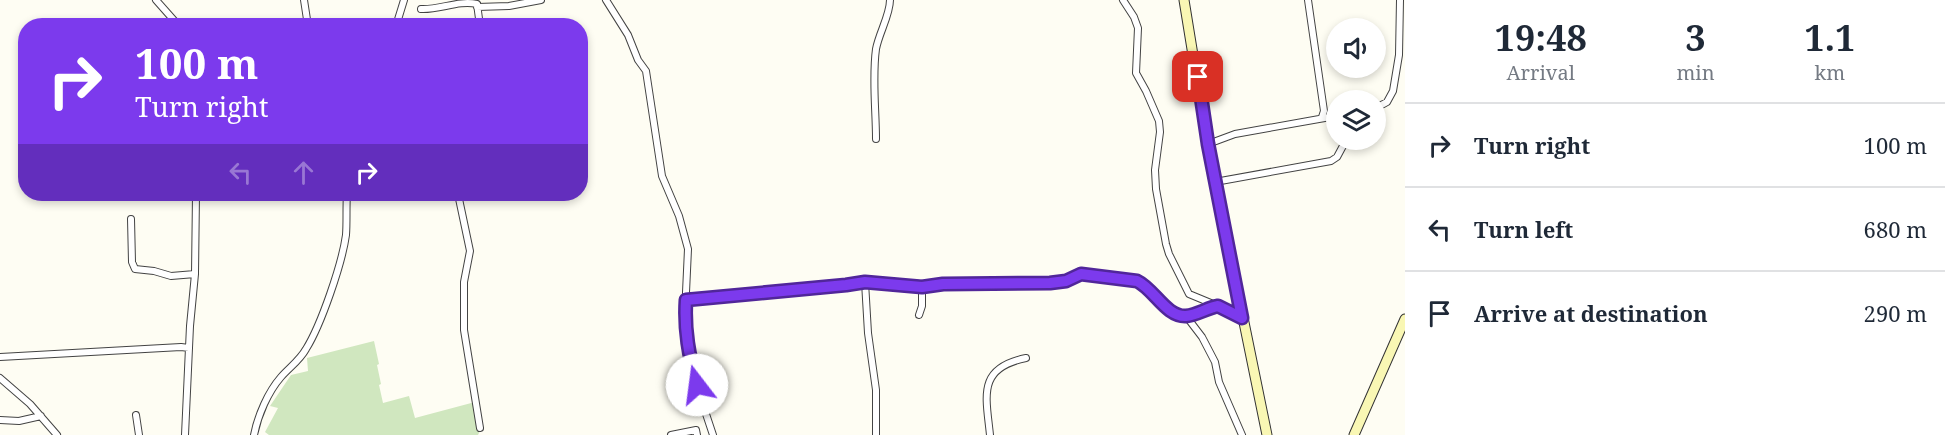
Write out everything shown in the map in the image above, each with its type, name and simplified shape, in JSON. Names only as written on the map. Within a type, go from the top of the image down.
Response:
[{"type":"street","points":[[156,0],[171,18]]},
{"type":"street","points":[[304,0],[307,18]]},
{"type":"street","points":[[398,18],[404,0]]},
{"type":"street","points":[[421,9],[429,10],[446,4],[470,1],[477,4],[509,6],[541,0]]},
{"type":"street","points":[[606,0],[628,35],[638,60],[646,71],[662,176],[679,216],[688,249],[686,331],[688,349],[713,435],[708,435]]},
{"type":"street","points":[[876,139],[876,47],[881,26],[890,8],[890,0]]},
{"type":"street","points":[[1123,0],[1138,28],[1136,73],[1159,121],[1160,132],[1155,170],[1156,189],[1169,254],[1189,294],[1242,318]]},
{"type":"street","points":[[1184,0],[1215,182],[1267,435]]},
{"type":"street","points":[[1308,0],[1324,111],[1322,117]]},
{"type":"street","points":[[1386,103],[1393,91],[1399,55],[1400,0]]},
{"type":"street","points":[[1208,144],[1234,134],[1326,117]]},
{"type":"street","points":[[1215,182],[1331,161],[1337,157],[1341,150]]},
{"type":"street","points":[[185,435],[195,274],[196,201]]},
{"type":"street","points":[[254,435],[258,418],[269,396],[280,378],[305,350],[317,325],[337,272],[344,244],[347,201]]},
{"type":"street","points":[[459,201],[470,251],[464,282],[464,330],[480,428]]},
{"type":"street","points":[[131,219],[132,262],[135,269],[171,276],[195,274]]},
{"type":"street","points":[[686,300],[865,282],[922,287],[943,284],[1050,283],[1066,281],[1083,274],[1137,281],[1145,285],[1161,303],[1174,313],[1186,316],[1218,306]]},
{"type":"street","points":[[865,282],[867,333],[876,390],[876,435]]},
{"type":"street","points":[[919,315],[922,306],[922,287]]},
{"type":"street","points":[[1186,316],[1202,337],[1215,362],[1220,382],[1242,435]]},
{"type":"street","points":[[1354,435],[1405,319]]},
{"type":"street","points":[[0,357],[189,348]]},
{"type":"street","points":[[990,435],[985,393],[987,385],[994,374],[1010,362],[1026,358]]},
{"type":"street","points":[[0,378],[41,416],[57,435]]},
{"type":"street","points":[[136,415],[139,435]]},
{"type":"street","points":[[0,420],[19,421],[41,416]]},
{"type":"street","points":[[671,435],[696,430],[697,435]]},
{"type":"green space","points":[[374,341],[383,403],[409,396],[415,418],[475,402],[480,431],[478,435],[269,435],[265,432],[278,408],[270,406],[291,375],[308,371],[307,358]]},
{"type":"route","points":[[697,385],[688,349],[686,300],[865,282],[922,287],[943,284],[1050,283],[1066,281],[1083,274],[1137,281],[1151,290],[1161,303],[1174,313],[1183,316],[1190,316],[1218,306],[1242,318],[1208,144],[1198,77]]}]
